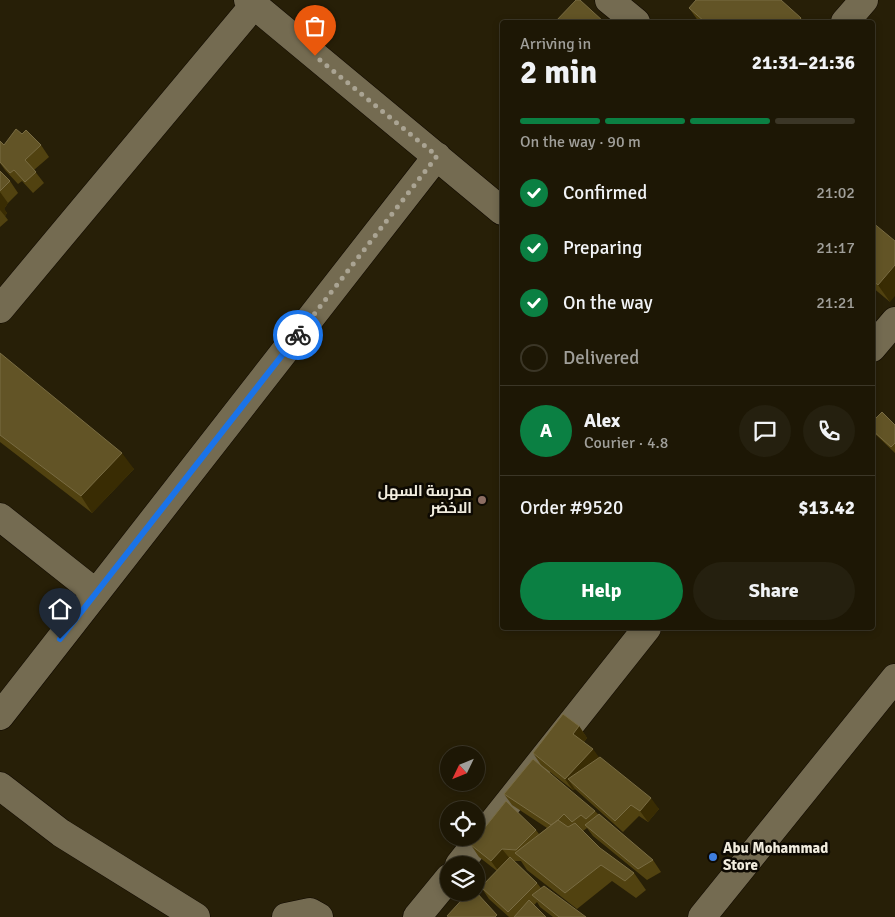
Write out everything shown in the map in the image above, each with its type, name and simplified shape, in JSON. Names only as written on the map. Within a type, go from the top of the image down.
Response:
[{"type":"street","points":[[609,0],[634,20]]},
{"type":"street","points":[[847,20],[864,0]]},
{"type":"street","points":[[0,309],[251,2],[500,209]]},
{"type":"street","points":[[0,716],[437,156]]},
{"type":"street","points":[[875,344],[895,321]]},
{"type":"street","points":[[0,517],[96,593]]},
{"type":"street","points":[[466,856],[645,630]]},
{"type":"street","points":[[702,917],[895,678]]},
{"type":"street","points":[[0,786],[61,833],[196,917]]},
{"type":"street","points":[[417,917],[440,889]]},
{"type":"street","points":[[286,917],[310,912],[319,917]]},
{"type":"building","points":[[576,0],[580,0],[602,20],[557,20]]},
{"type":"building","points":[[696,0],[781,0],[801,18],[799,20],[703,20],[689,8]]},
{"type":"building","points":[[16,129],[22,134],[26,130],[41,145],[25,160],[36,172],[25,182],[14,170],[10,173],[0,162],[0,141],[4,145]]},
{"type":"building","points":[[0,171],[10,181],[0,191]]},
{"type":"building","points":[[875,224],[895,241],[895,265],[878,285],[875,282]]},
{"type":"building","points":[[0,353],[122,453],[81,496],[0,435]]},
{"type":"building","points":[[882,412],[895,425],[895,443],[891,447],[875,433],[875,419]]},
{"type":"building","points":[[563,714],[579,726],[573,734],[593,749],[565,779],[533,753]]},
{"type":"building","points":[[600,757],[651,798],[640,811],[631,805],[615,821],[568,779]]},
{"type":"building","points":[[533,759],[595,811],[586,819],[581,815],[572,822],[564,814],[551,825],[504,794]]},
{"type":"building","points":[[506,801],[536,830],[516,850],[502,849],[491,861],[472,846],[485,846],[485,827]]},
{"type":"building","points":[[599,814],[653,860],[638,869],[585,825]]},
{"type":"building","points":[[558,820],[568,827],[575,823],[600,848],[634,873],[625,881],[601,865],[565,893],[515,853]]},
{"type":"building","points":[[510,857],[537,883],[508,912],[485,891],[485,883]]},
{"type":"building","points":[[544,886],[586,917],[559,917],[532,895]]},
{"type":"building","points":[[529,900],[546,917],[514,917]]},
{"type":"building","points":[[461,901],[484,901],[497,915],[495,917],[447,916]]},
{"type":"way so far","points":[[298,335],[437,156],[315,56]]},
{"type":"place","name":"مدرسة السهل الاخضر","points":[[482,500]]},
{"type":"place","name":"Abu Mohammad Store","points":[[713,857]]},
{"type":"route","points":[[60,639],[298,335]]}]
